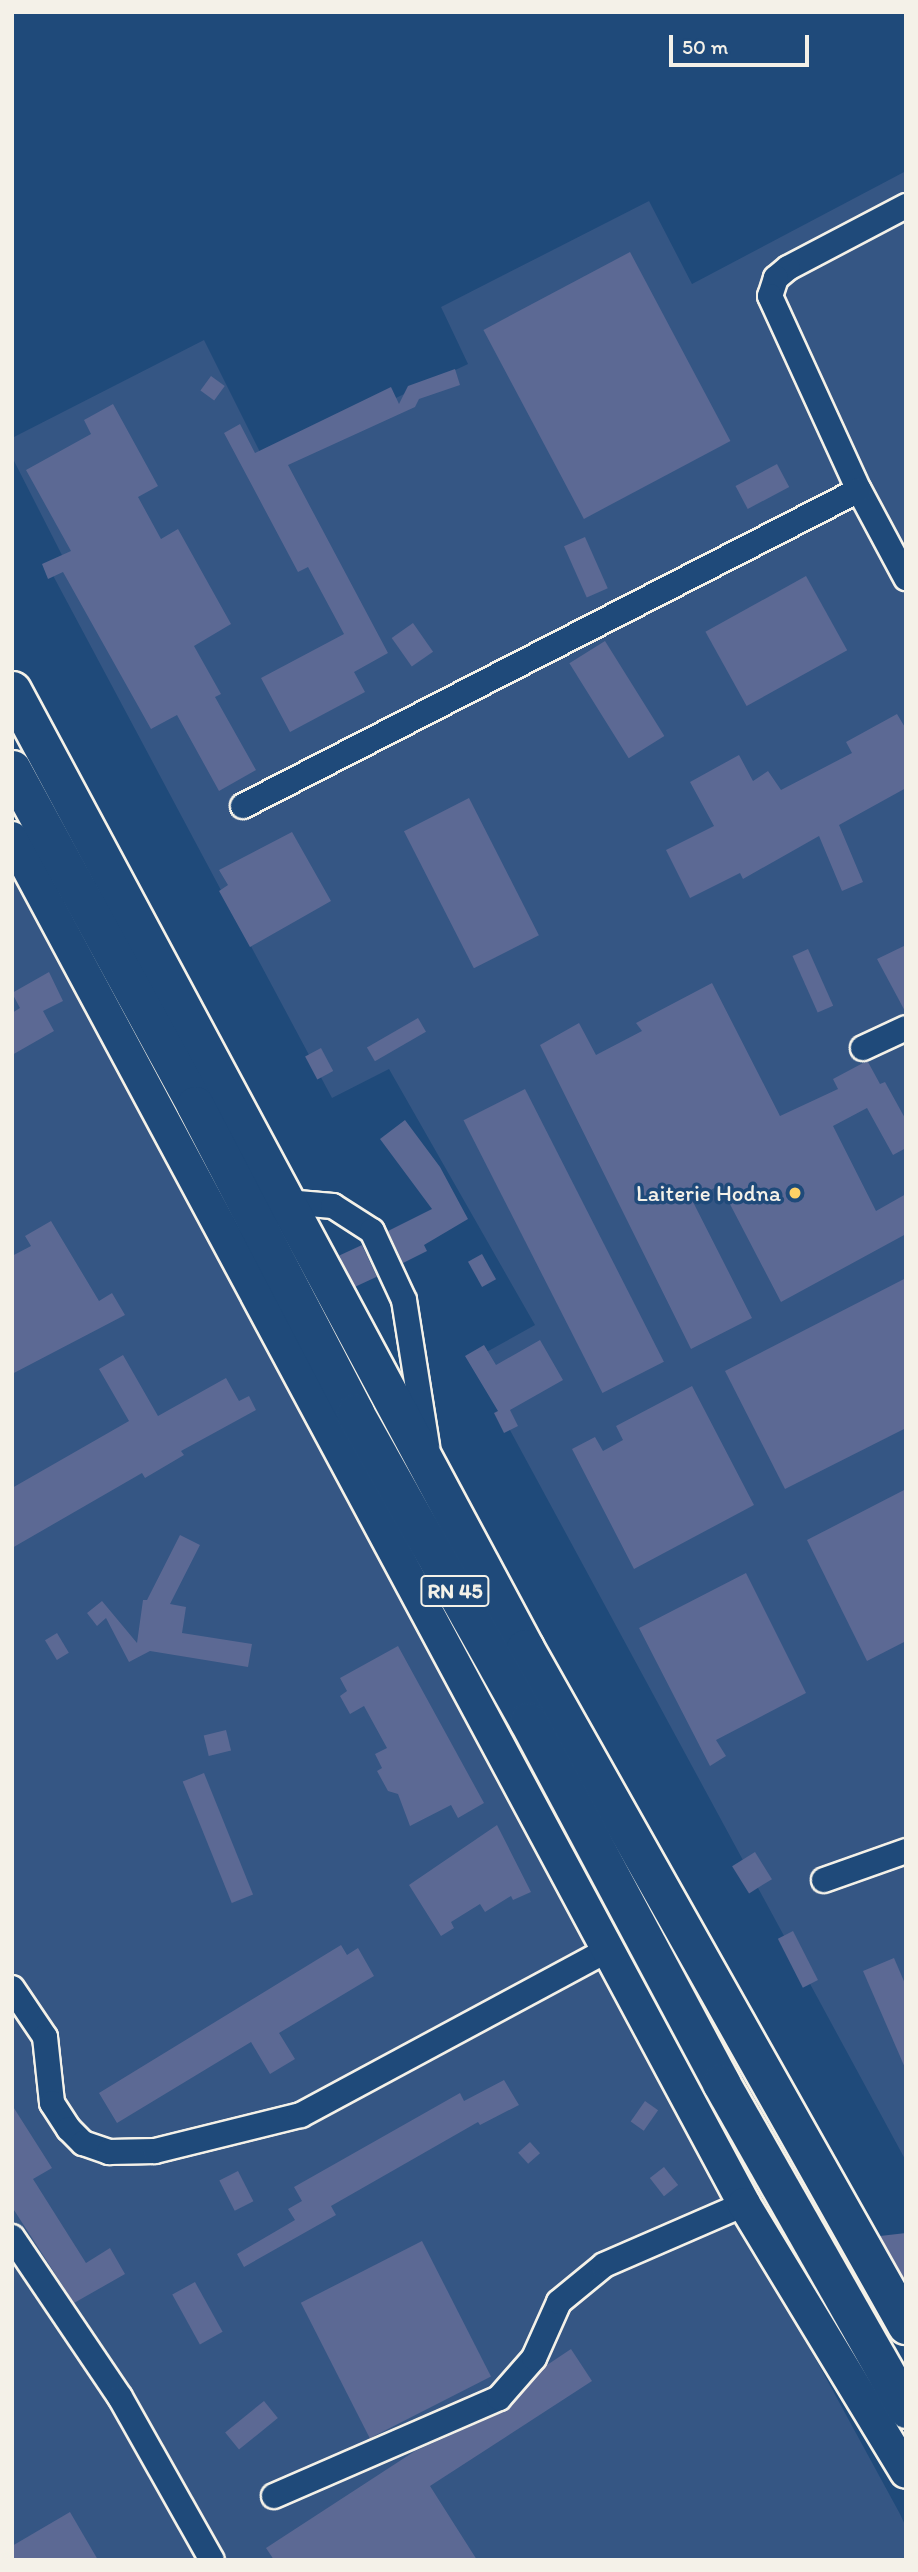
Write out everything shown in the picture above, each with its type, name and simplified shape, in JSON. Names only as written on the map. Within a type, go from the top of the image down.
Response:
[{"type":"highway","name":"RN 45","points":[[12,690],[286,1202],[418,1487],[720,2082],[906,2409]]},
{"type":"highway","name":"RN 45","points":[[12,769],[252,1219],[613,1808],[906,2325]]},
{"type":"main road","points":[[12,838],[744,2204],[906,2472]]},
{"type":"street","points":[[906,206],[788,268],[776,278],[770,296],[859,490],[906,578]]},
{"type":"street","points":[[243,806],[859,490]]},
{"type":"street","points":[[863,1048],[906,1028]]},
{"type":"street","points":[[252,1219],[286,1202],[333,1206],[372,1231],[404,1300],[418,1487]]},
{"type":"street","points":[[824,1880],[906,1852]]},
{"type":"street","points":[[12,1988],[45,2037],[52,2103],[69,2129],[83,2143],[108,2152],[155,2151],[301,2115],[609,1949]]},
{"type":"street","points":[[274,2496],[499,2398],[534,2358],[559,2302],[604,2265],[744,2204]]},
{"type":"street","points":[[12,2237],[120,2397],[212,2560]]},
{"type":"shaded area","points":[[906,171],[906,2161],[472,1360],[535,1325],[389,1069],[332,1098],[49,568],[65,561],[12,457],[12,438],[204,340],[264,460],[468,364],[441,307],[649,201],[692,284]]},
{"type":"shaded area","points":[[12,858],[525,1825],[900,2514],[906,2527],[906,2560],[12,2560]]},
{"type":"building","points":[[630,252],[730,441],[584,519],[483,330]]},
{"type":"building","points":[[455,369],[460,385],[419,399],[415,407],[288,465],[388,653],[354,672],[365,692],[290,732],[261,678],[344,634],[308,567],[298,572],[224,433],[240,424],[255,453],[391,387],[399,404],[408,386]]},
{"type":"building","points":[[211,376],[225,386],[214,401],[200,391]]},
{"type":"building","points":[[113,404],[158,486],[138,497],[161,539],[178,529],[231,624],[194,646],[221,694],[215,697],[256,770],[219,791],[177,715],[151,729],[63,572],[48,579],[42,564],[71,551],[26,470],[91,434],[84,420]]},
{"type":"building","points":[[777,464],[789,487],[748,509],[736,486]]},
{"type":"building","points":[[585,537],[608,588],[587,598],[564,546]]},
{"type":"building","points":[[806,576],[847,650],[747,706],[705,632]]},
{"type":"building","points":[[413,623],[433,652],[412,667],[392,638]]},
{"type":"building","points":[[605,641],[664,736],[629,758],[569,663]]},
{"type":"building","points":[[897,714],[906,729],[906,788],[839,825],[863,882],[842,891],[819,836],[743,879],[740,873],[690,898],[666,850],[714,826],[690,782],[739,755],[753,781],[768,771],[781,790],[852,753],[846,742]]},
{"type":"building","points":[[469,798],[539,935],[474,968],[404,831]]},
{"type":"building","points":[[292,832],[331,901],[250,947],[219,891],[228,885],[219,870]]},
{"type":"building","points":[[906,945],[906,1013],[877,959]]},
{"type":"building","points":[[808,949],[833,1006],[818,1013],[792,956]]},
{"type":"building","points":[[49,972],[63,1001],[43,1011],[54,1031],[12,1055],[12,1013],[20,1008],[12,993]]},
{"type":"building","name":"Laiterie Hodna","points":[[712,983],[780,1116],[838,1089],[833,1079],[863,1063],[868,1062],[880,1084],[885,1082],[906,1120],[906,1148],[893,1155],[867,1108],[833,1126],[876,1211],[906,1194],[906,1234],[781,1302],[720,1185],[692,1200],[752,1318],[691,1349],[540,1045],[579,1023],[596,1055],[642,1031],[636,1023]]},
{"type":"building","points":[[418,1018],[426,1032],[375,1061],[367,1048]]},
{"type":"building","points":[[321,1048],[333,1071],[317,1079],[305,1056]]},
{"type":"building","points":[[525,1089],[664,1362],[602,1393],[464,1120]]},
{"type":"building","points":[[405,1120],[440,1167],[468,1219],[424,1245],[427,1251],[403,1263],[388,1231],[432,1209],[380,1139]]},
{"type":"building","points":[[51,1221],[99,1301],[112,1293],[125,1315],[12,1374],[12,1256],[31,1246],[25,1236]]},
{"type":"building","points":[[362,1245],[377,1277],[354,1287],[339,1256]]},
{"type":"building","points":[[482,1254],[496,1279],[482,1287],[468,1262]]},
{"type":"building","points":[[906,1278],[906,1428],[785,1489],[725,1371]]},
{"type":"building","points":[[540,1340],[563,1380],[510,1410],[518,1426],[504,1433],[494,1413],[498,1411],[465,1356],[484,1345],[496,1365]]},
{"type":"building","points":[[123,1355],[158,1416],[226,1378],[239,1401],[249,1396],[256,1410],[181,1451],[184,1455],[145,1478],[142,1473],[12,1548],[12,1488],[129,1421],[99,1369]]},
{"type":"building","points":[[692,1386],[754,1505],[634,1569],[572,1449],[595,1437],[603,1451],[623,1440],[616,1426]]},
{"type":"building","points":[[906,1489],[906,1641],[867,1661],[807,1540]]},
{"type":"building","points":[[180,1535],[200,1545],[170,1604],[186,1607],[182,1633],[252,1644],[248,1667],[150,1651],[129,1662],[106,1618],[97,1626],[87,1613],[102,1601],[137,1643],[143,1600],[147,1600]]},
{"type":"building","points":[[746,1573],[806,1693],[716,1740],[726,1756],[710,1766],[639,1628]]},
{"type":"building","points":[[57,1633],[69,1653],[57,1660],[45,1640]]},
{"type":"building","points":[[398,1646],[484,1803],[458,1818],[451,1805],[410,1826],[398,1794],[388,1791],[377,1771],[382,1768],[375,1754],[387,1748],[364,1706],[350,1714],[340,1696],[347,1691],[340,1678]]},
{"type":"building","points":[[226,1730],[231,1750],[209,1756],[204,1736]]},
{"type":"building","points":[[204,1773],[253,1894],[232,1903],[183,1782]]},
{"type":"building","points":[[497,1825],[531,1892],[513,1900],[511,1896],[485,1912],[480,1904],[451,1922],[454,1928],[441,1936],[409,1885]]},
{"type":"building","points":[[755,1852],[772,1879],[749,1893],[732,1866]]},
{"type":"building","points":[[793,1931],[818,1980],[803,1988],[778,1939]]},
{"type":"building","points":[[341,1945],[347,1955],[358,1948],[374,1976],[279,2033],[295,2059],[270,2074],[251,2042],[117,2123],[99,2093]]},
{"type":"building","points":[[894,1958],[906,1986],[906,2070],[863,1971]]},
{"type":"building","points":[[504,2080],[519,2105],[480,2125],[478,2122],[331,2206],[336,2215],[244,2267],[237,2254],[295,2220],[288,2209],[302,2201],[294,2187],[460,2093],[464,2101]]},
{"type":"building","points":[[645,2101],[658,2110],[644,2131],[631,2121]]},
{"type":"building","points":[[12,2105],[52,2168],[33,2179],[86,2263],[110,2248],[125,2274],[74,2303],[12,2207]]},
{"type":"building","points":[[530,2142],[540,2153],[528,2164],[518,2153]]},
{"type":"building","points":[[664,2167],[678,2185],[664,2196],[650,2178]]},
{"type":"building","points":[[238,2171],[253,2201],[235,2211],[219,2181]]},
{"type":"building","points":[[906,2233],[906,2282],[880,2236]]},
{"type":"building","points":[[422,2241],[491,2376],[370,2438],[301,2303]]},
{"type":"building","points":[[195,2282],[223,2332],[200,2344],[172,2295]]},
{"type":"building","points":[[571,2349],[592,2381],[430,2486],[477,2560],[274,2560],[266,2548],[415,2451],[505,2411],[547,2365]]},
{"type":"building","points":[[264,2401],[278,2418],[239,2450],[225,2432]]},
{"type":"building","points":[[70,2512],[98,2560],[12,2560],[12,2546]]},
{"type":"place","name":"Laiterie Hodna","points":[[795,1193]]}]
